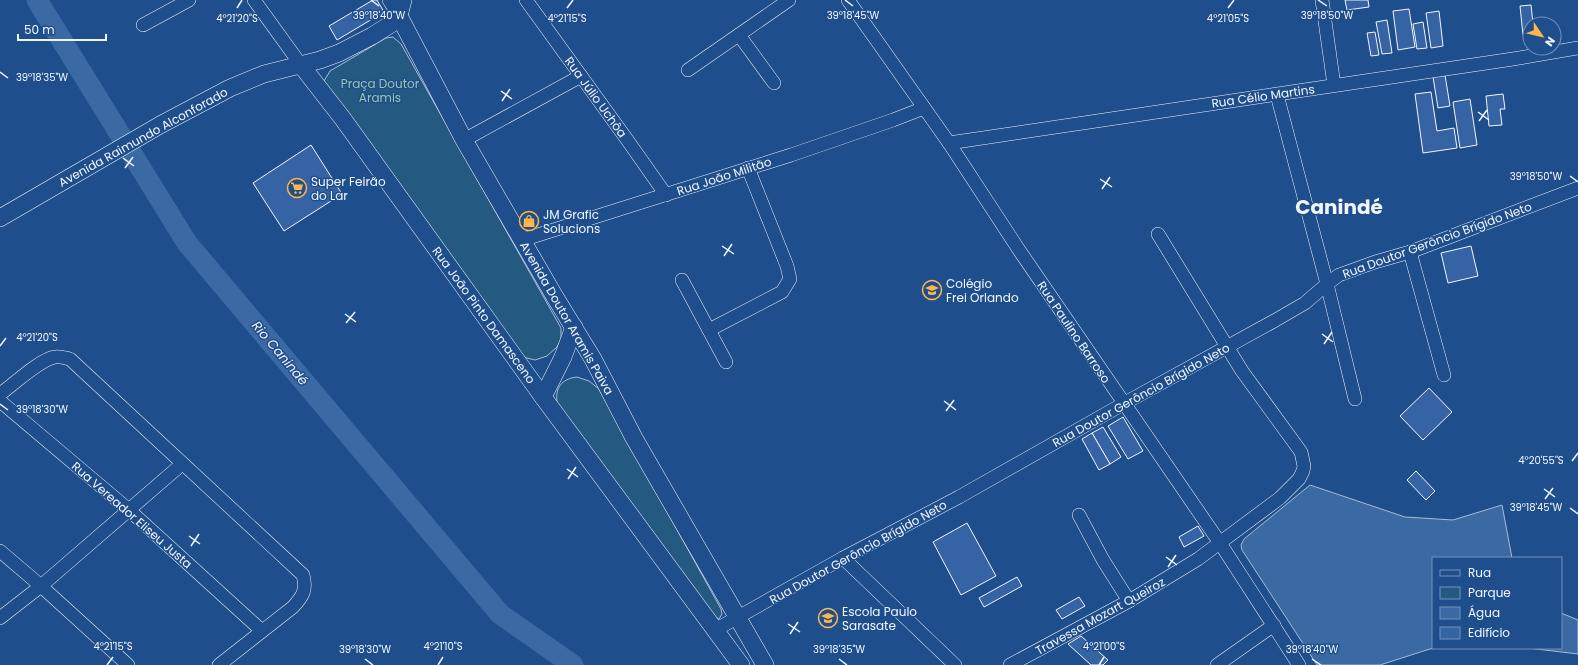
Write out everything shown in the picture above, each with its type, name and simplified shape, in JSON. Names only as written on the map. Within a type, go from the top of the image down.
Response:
[{"type":"main road","name":"Avenida Raimundo Alconforado","points":[[0,218],[160,125],[230,88],[264,74],[301,65],[339,53],[391,24],[401,8]]},
{"type":"main road","name":"Avenida Doutor Aramis Paiva","points":[[401,8],[464,140],[593,359],[634,438],[765,665]]},
{"type":"main road","name":"Rua João Pinto Damasceno","points":[[301,65],[343,119],[543,397],[742,665]]},
{"type":"main road","points":[[543,397],[563,357],[574,327]]},
{"type":"street","points":[[143,25],[189,0]]},
{"type":"street","name":"Rua João Pinto Damasceno","points":[[254,0],[301,65]]},
{"type":"street","points":[[389,0],[401,8]]},
{"type":"street","name":"Rua Júlio Uchôa","points":[[526,0],[666,195]]},
{"type":"street","points":[[688,70],[789,0]]},
{"type":"street","name":"Rua Paulino Barroso","points":[[848,0],[949,143],[1123,404],[1220,543],[1299,665]]},
{"type":"street","points":[[1322,0],[1334,85]]},
{"type":"street","points":[[739,35],[774,83]]},
{"type":"street","name":"Rua Célio Martins","points":[[949,143],[1277,95],[1578,48]]},
{"type":"street","points":[[464,140],[581,76]]},
{"type":"street","points":[[1277,95],[1327,284],[1355,399]]},
{"type":"street","name":"Rua João Militão","points":[[522,240],[666,195],[893,120],[924,108]]},
{"type":"street","points":[[709,330],[782,292],[790,280],[787,266],[748,168]]},
{"type":"street","name":"Rua Doutor Gerôncio Brígido Neto","points":[[715,630],[843,558],[959,497],[1305,303],[1339,275],[1410,252],[1578,188]]},
{"type":"street","points":[[1158,234],[1226,346]]},
{"type":"street","points":[[1410,252],[1444,375]]},
{"type":"street","points":[[682,280],[726,362]]},
{"type":"street","name":"Travessa Mozart Queiroz","points":[[1010,665],[1129,601],[1198,559],[1280,498],[1299,479],[1303,472],[1304,466],[1301,452],[1242,371],[1226,346]]},
{"type":"street","points":[[0,394],[44,360],[54,357],[70,359],[303,575],[305,582],[302,597],[293,606],[219,665]]},
{"type":"street","name":"Rua Vereador Eliseu Justa","points":[[0,401],[129,510],[262,631]]},
{"type":"street","points":[[0,618],[41,586],[182,464]]},
{"type":"street","points":[[1079,515],[1103,560],[1129,601]]},
{"type":"street","points":[[0,551],[128,665]]},
{"type":"street","points":[[843,558],[955,665]]},
{"type":"street","points":[[1217,665],[1274,625]]},
{"type":"green space","name":"Praça Doutor Aramis","points":[[393,37],[401,44],[561,328],[561,339],[557,347],[547,356],[535,360],[523,357],[324,81],[330,71],[386,38]]},
{"type":"green space","points":[[577,377],[589,381],[599,389],[721,609],[722,614],[719,619],[713,616],[558,407],[557,396],[559,387],[566,380]]},
{"type":"water","points":[[1310,485],[1405,517],[1453,520],[1502,505],[1512,557],[1432,557],[1432,648],[1380,665],[1317,665],[1242,550],[1241,545],[1244,539]]},
{"type":"water","points":[[1562,613],[1578,620],[1578,654],[1536,649],[1562,649]]},
{"type":"building","points":[[373,0],[377,0],[384,12],[337,40],[329,26]]},
{"type":"building","points":[[1345,0],[1368,0],[1369,7],[1347,10]]},
{"type":"building","points":[[1531,5],[1532,16],[1522,16],[1522,25],[1520,6]]},
{"type":"building","points":[[1409,9],[1415,47],[1398,50],[1393,11]]},
{"type":"building","points":[[1439,11],[1443,46],[1431,48],[1426,13]]},
{"type":"building","points":[[1387,20],[1392,53],[1382,54],[1376,22]]},
{"type":"building","points":[[1423,22],[1427,48],[1417,49],[1413,24]]},
{"type":"building","points":[[1375,32],[1379,55],[1371,56],[1367,33]]},
{"type":"building","points":[[1445,75],[1450,106],[1438,108],[1433,77]]},
{"type":"building","points":[[1431,92],[1437,131],[1454,128],[1457,148],[1423,153],[1415,94]]},
{"type":"building","points":[[1503,94],[1505,109],[1500,109],[1502,125],[1489,126],[1486,96]]},
{"type":"building","points":[[1470,99],[1477,145],[1460,148],[1453,102]]},
{"type":"building","name":"Super Feirão do Lar","points":[[311,145],[342,194],[284,231],[253,183]]},
{"type":"building","points":[[1471,246],[1478,276],[1448,283],[1441,253]]},
{"type":"building","points":[[1429,388],[1452,412],[1423,440],[1400,416]]},
{"type":"building","points":[[1123,417],[1143,451],[1128,459],[1108,426]]},
{"type":"building","points":[[1103,427],[1121,457],[1110,464],[1092,433]]},
{"type":"building","points":[[1092,433],[1110,464],[1099,470],[1082,439]]},
{"type":"building","points":[[1416,471],[1435,491],[1426,500],[1407,480]]},
{"type":"building","points":[[967,523],[996,576],[961,595],[933,542]]},
{"type":"building","points":[[1198,526],[1204,536],[1184,547],[1179,537]]},
{"type":"building","points":[[1017,577],[1022,586],[984,607],[979,598]]},
{"type":"building","points":[[1079,597],[1085,606],[1062,619],[1056,610]]},
{"type":"building","points":[[1081,636],[1108,660],[1103,665],[1091,665],[1068,644]]},
{"type":"waterway","name":"Rio Canindé","points":[[37,0],[187,243],[500,614],[573,665]]},
{"type":"place","name":"Super Feirão do Lar","points":[[297,188]]},
{"type":"place","name":"JM Grafic Solucions","points":[[529,221]]},
{"type":"place","name":"Colégio Frei Orlando","points":[[932,290]]},
{"type":"place","name":"Escola Paulo Sarasate","points":[[828,618]]},
{"type":"district","name":"Canindé","points":[[1339,207]]}]
